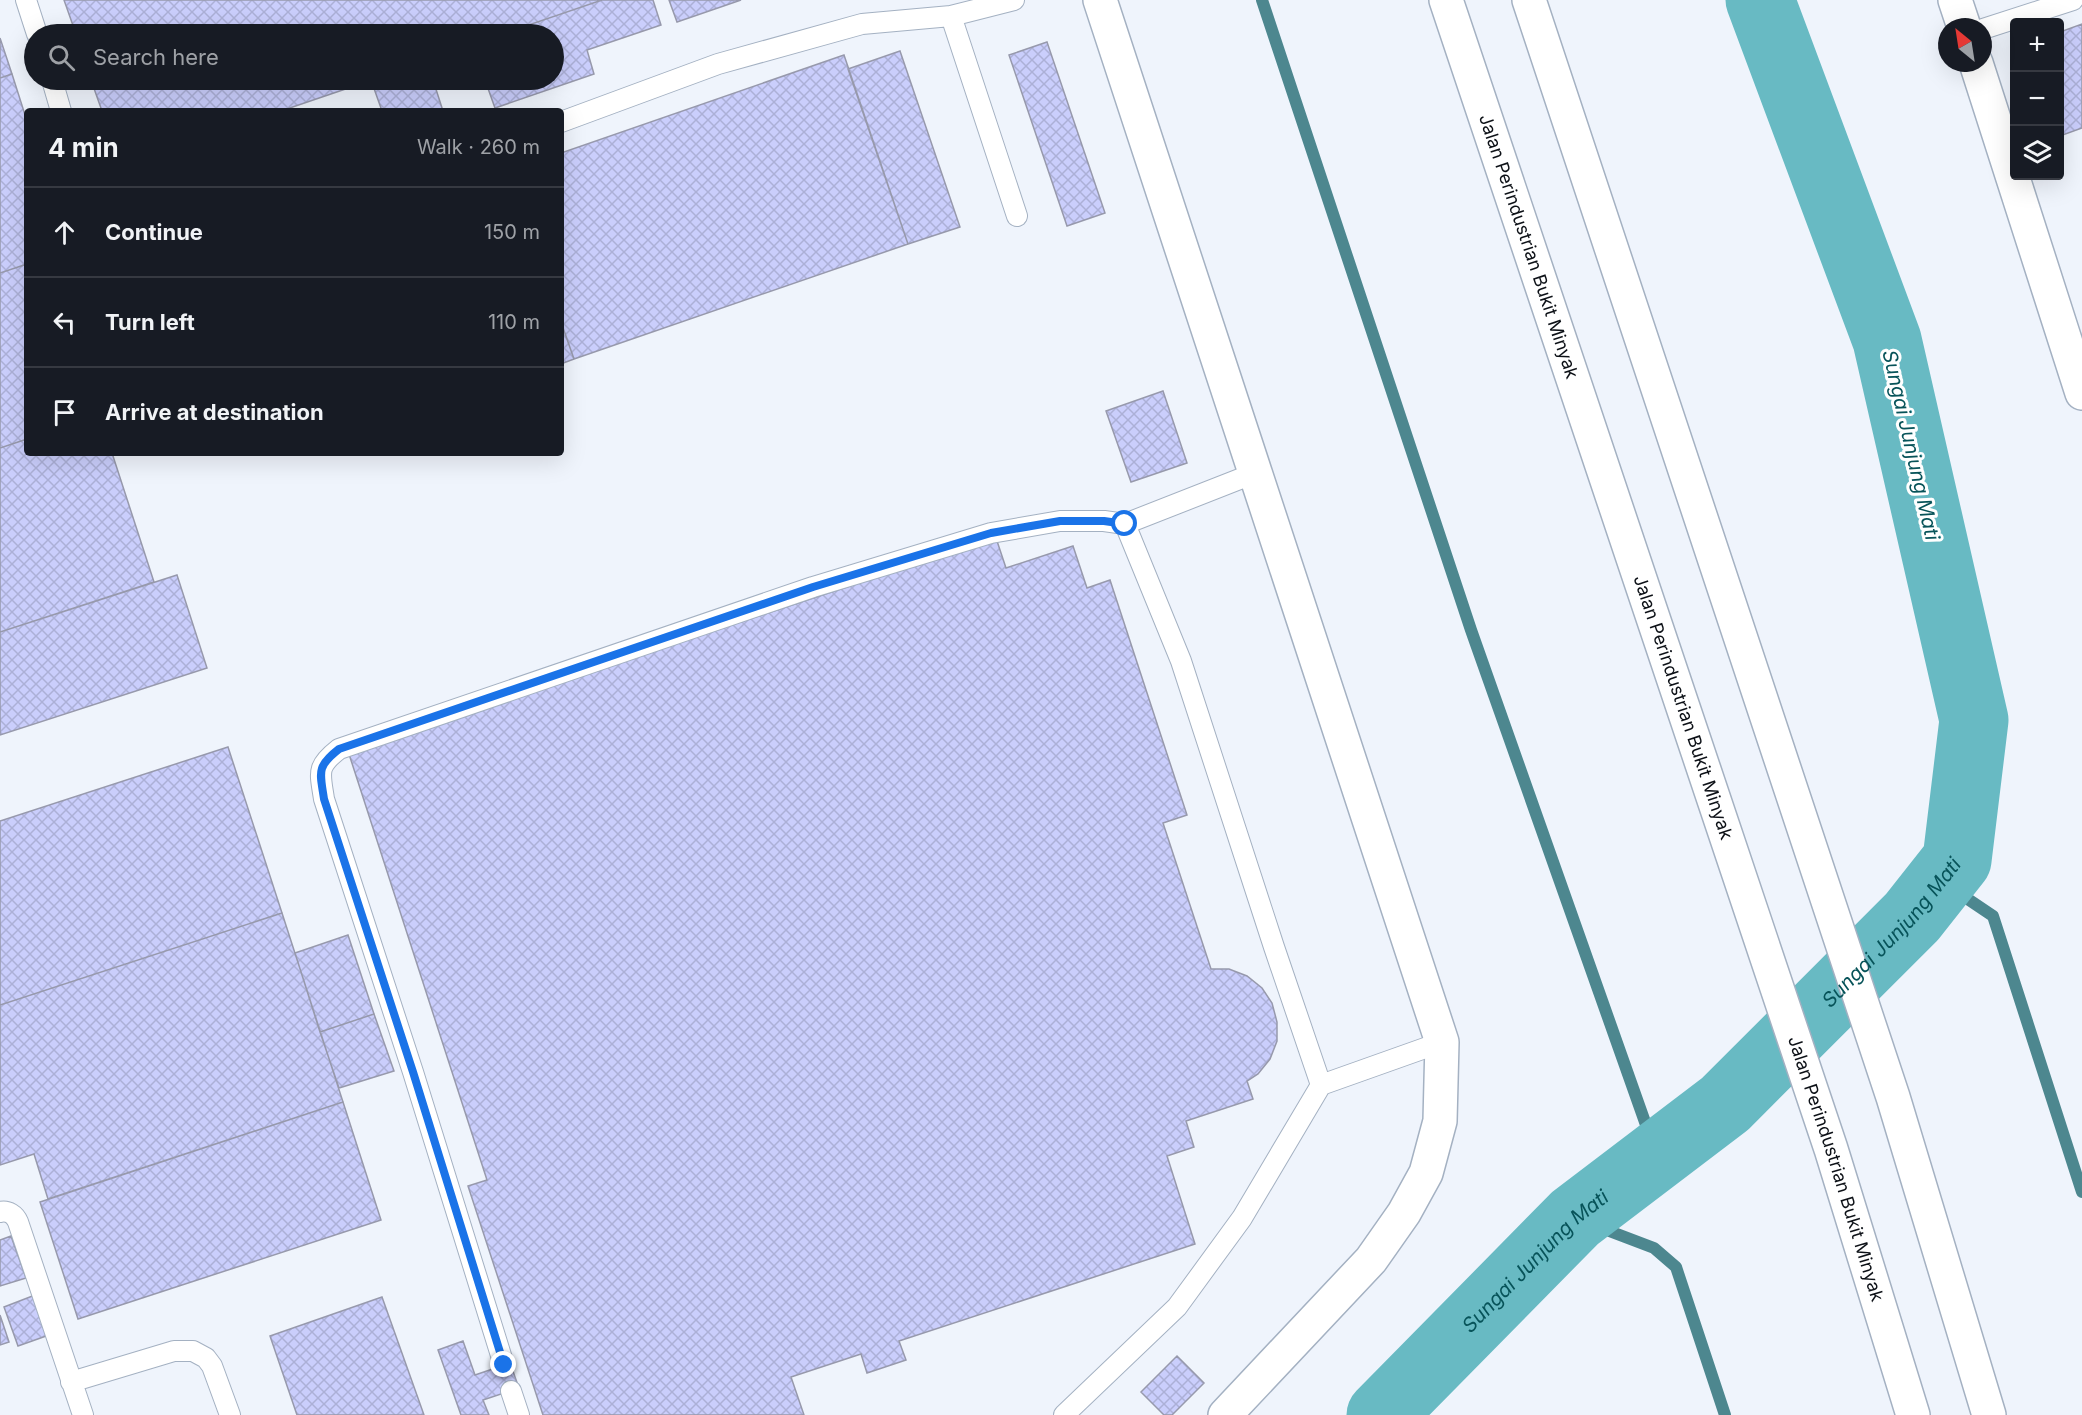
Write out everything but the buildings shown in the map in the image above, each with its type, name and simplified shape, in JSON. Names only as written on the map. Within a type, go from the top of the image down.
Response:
[{"type":"main road","points":[[1100,0],[1442,1042],[1440,1121],[1426,1173],[1415,1193],[1371,1260],[1225,1415]]},
{"type":"main road","name":"Jalan Perindustrian Bukit Minyak","points":[[1446,0],[1831,1149],[1913,1415]]},
{"type":"main road","points":[[1529,0],[1893,1097],[1989,1415]]},
{"type":"main road","points":[[1955,0],[1961,18]]},
{"type":"main road","points":[[1979,72],[2082,393]]},
{"type":"lane","points":[[26,0],[34,24]]},
{"type":"lane","points":[[564,121],[718,64],[862,24],[951,16],[1014,0]]},
{"type":"lane","points":[[1992,27],[2073,0]]},
{"type":"lane","points":[[951,16],[1017,216]]},
{"type":"lane","points":[[55,90],[60,108]]},
{"type":"lane","points":[[504,1365],[413,1072],[324,799],[320,775],[324,761],[339,749],[791,595],[991,533],[1060,521],[1104,521],[1125,524],[1255,473]]},
{"type":"lane","points":[[1125,524],[1181,661],[1321,1085]]},
{"type":"lane","points":[[1064,1415],[1177,1307],[1242,1218],[1321,1085],[1442,1042]]},
{"type":"lane","points":[[0,1212],[13,1215],[18,1222],[83,1415]]},
{"type":"lane","points":[[71,1382],[174,1351],[193,1351],[206,1358],[212,1366],[230,1415]]},
{"type":"lane","points":[[511,1391],[519,1415]]},
{"type":"waterway","points":[[1262,0],[1471,630],[1657,1156]]},
{"type":"waterway","name":"Sungai Junjung Mati","points":[[1381,1415],[1575,1218],[1725,1104],[1912,917],[1957,860],[1974,720],[1887,340],[1760,0]]},
{"type":"waterway","points":[[1941,881],[1993,916],[2082,1192]]},
{"type":"waterway","points":[[1575,1218],[1654,1248],[1676,1267],[1725,1415]]},
{"type":"route","points":[[504,1365],[413,1072],[324,799],[320,775],[324,761],[339,749],[813,587],[991,533],[1060,521],[1085,520],[1125,524]]}]
